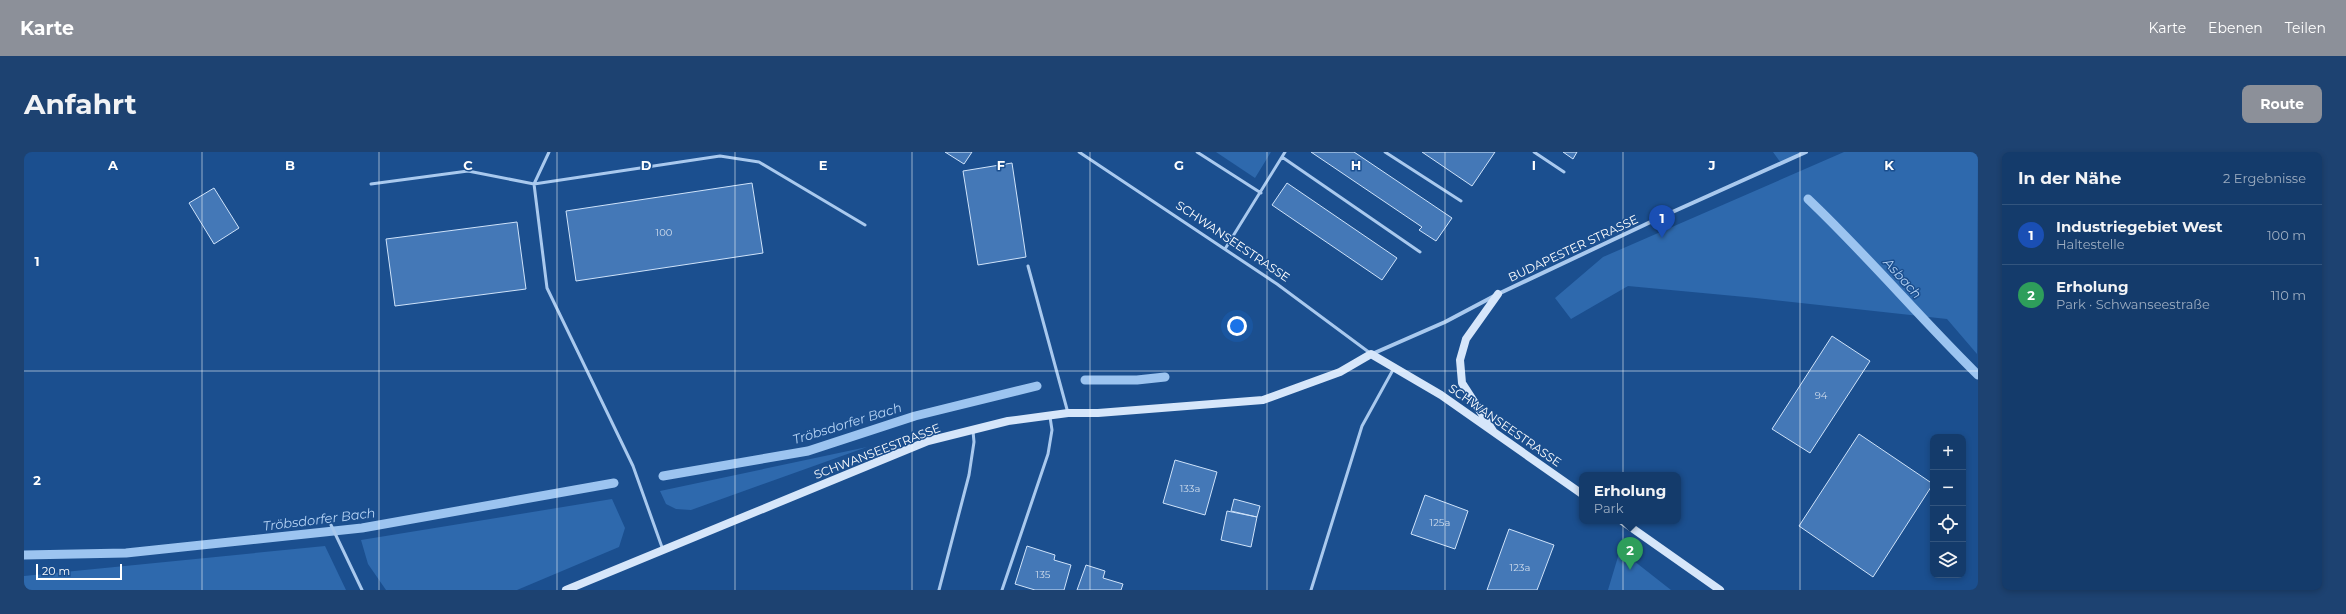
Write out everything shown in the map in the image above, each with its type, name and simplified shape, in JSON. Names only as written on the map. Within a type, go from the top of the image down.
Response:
[{"type":"street","name":"BUDAPESTER STRASSE","points":[[1371,354],[1445,322],[1498,294],[1707,195],[1806,152]]},
{"type":"street","points":[[1496,435],[1462,383],[1460,360],[1466,339],[1498,294]]},
{"type":"street","name":"SCHWANSEESTRASSE","points":[[566,590],[928,441],[972,429],[1050,415],[1263,400],[1340,372],[1371,354],[1441,395],[1579,492]]},
{"type":"street","points":[[1626,524],[1720,590]]},
{"type":"lane","points":[[549,152],[534,184],[547,288],[633,466],[663,550]]},
{"type":"lane","name":"SCHWANSEESTRASSE","points":[[1079,152],[1276,284],[1371,354]]},
{"type":"lane","points":[[1197,152],[1261,193]]},
{"type":"lane","points":[[1225,249],[1285,152]]},
{"type":"lane","points":[[1385,152],[1461,201]]},
{"type":"lane","points":[[1534,152],[1564,172]]},
{"type":"lane","points":[[370,184],[468,171],[534,184],[720,156],[759,162],[864,225]]},
{"type":"lane","points":[[1282,158],[1420,252]]},
{"type":"lane","points":[[1028,266],[1068,413]]},
{"type":"lane","points":[[1311,590],[1362,426],[1394,368]]},
{"type":"lane","points":[[1002,590],[1048,454],[1052,430],[1050,415]]},
{"type":"lane","points":[[939,590],[969,475],[974,442],[972,429]]},
{"type":"lane","points":[[331,525],[362,590]]},
{"type":"shaded area","points":[[1216,152],[1271,152],[1255,178]]},
{"type":"shaded area","points":[[1773,152],[1806,152],[1781,163]]},
{"type":"shaded area","points":[[1844,152],[1978,152],[1977,354],[1947,319],[1756,298],[1628,286],[1571,319],[1555,298],[1603,257]]},
{"type":"shaded area","points":[[867,447],[691,510],[676,509],[666,504],[660,491]]},
{"type":"shaded area","points":[[612,499],[625,528],[619,547],[517,590],[386,590],[368,564],[361,540]]},
{"type":"shaded area","points":[[325,546],[346,590],[24,590],[24,576]]},
{"type":"shaded area","points":[[1620,550],[1671,590],[1608,590]]},
{"type":"building","points":[[945,152],[972,152],[964,164]]},
{"type":"building","points":[[1311,152],[1354,152],[1452,218],[1436,241],[1419,230],[1422,227]]},
{"type":"building","points":[[1422,152],[1495,152],[1472,186]]},
{"type":"building","points":[[1563,152],[1577,152],[1573,159]]},
{"type":"building","points":[[1012,163],[1026,257],[978,265],[963,171]]},
{"type":"building","points":[[752,183],[763,253],[576,281],[566,211]]},
{"type":"building","points":[[1287,183],[1397,258],[1382,280],[1272,205]]},
{"type":"building","points":[[214,188],[239,228],[214,244],[189,203]]},
{"type":"building","points":[[517,222],[526,289],[395,306],[386,239]]},
{"type":"building","points":[[1832,336],[1870,361],[1810,453],[1772,429]]},
{"type":"building","points":[[1859,434],[1930,482],[1930,489],[1873,577],[1799,526]]},
{"type":"building","points":[[1175,460],[1217,472],[1205,515],[1163,503]]},
{"type":"building","points":[[1425,495],[1468,511],[1455,549],[1411,534]]},
{"type":"building","points":[[1234,499],[1260,506],[1257,517],[1231,511]]},
{"type":"building","points":[[1227,511],[1257,517],[1251,547],[1221,540]]},
{"type":"building","points":[[1509,529],[1554,545],[1537,590],[1487,590]]},
{"type":"building","points":[[1027,546],[1055,555],[1054,560],[1071,565],[1064,590],[1035,590],[1015,584]]},
{"type":"building","points":[[1086,565],[1105,571],[1103,578],[1123,584],[1121,590],[1077,590]]},
{"type":"waterway","name":"Asbach","points":[[1808,199],[1830,220],[1978,375]]},
{"type":"waterway","name":"Tröbsdorfer Bach","points":[[1085,380],[1137,380],[1165,377]]},
{"type":"waterway","name":"Tröbsdorfer Bach","points":[[663,476],[808,451],[915,416],[1037,386]]},
{"type":"waterway","name":"Tröbsdorfer Bach","points":[[24,555],[126,553],[362,528],[614,483]]},
{"type":"place","name":"Industriegebiet West","points":[[1662,238]]},
{"type":"place","name":"Erholung","points":[[1630,570]]}]
